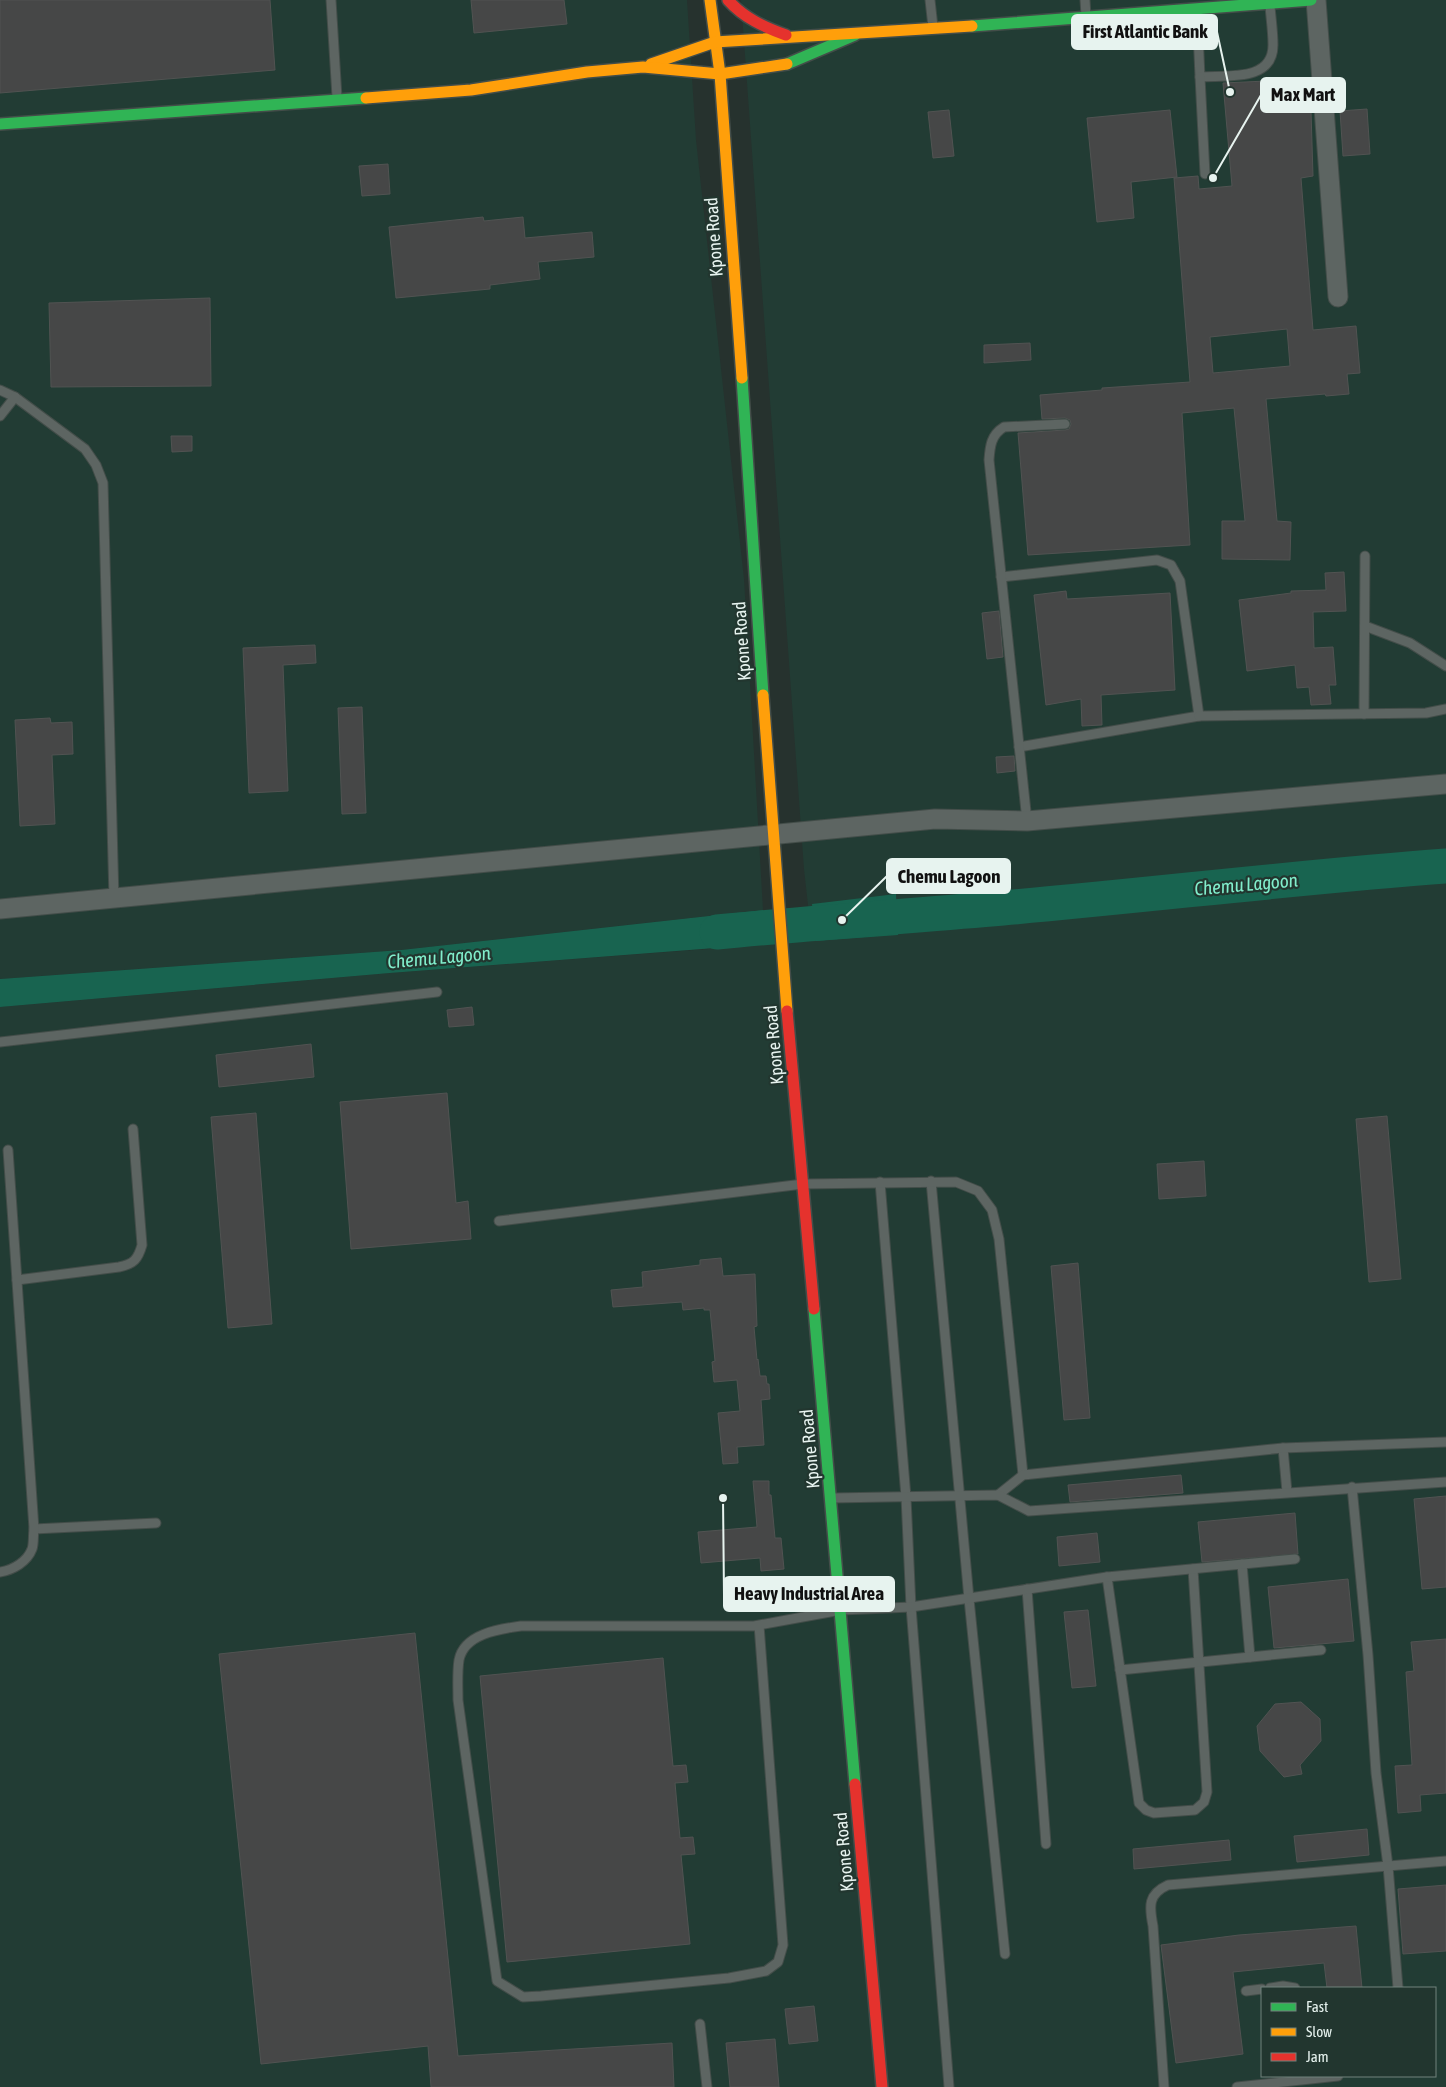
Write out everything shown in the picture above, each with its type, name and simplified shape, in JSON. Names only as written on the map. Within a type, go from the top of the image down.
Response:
[{"type":"main road","name":"Kpone Road","points":[[710,0],[714,42],[720,74],[760,658],[775,835],[778,904],[832,1498],[882,2087]]},
{"type":"main road","points":[[728,0],[740,12],[764,27],[789,37]]},
{"type":"main road","points":[[643,67],[714,42],[855,34],[1311,0]]},
{"type":"main road","points":[[0,124],[471,90],[587,72],[643,67],[720,74],[790,64],[855,34]]},
{"type":"street","points":[[1316,0],[1338,297]]},
{"type":"street","points":[[0,909],[934,819],[1027,821],[1446,784]]},
{"type":"lane","points":[[331,0],[338,100]]},
{"type":"lane","points":[[930,0],[933,28]]},
{"type":"lane","points":[[1085,0],[1086,17]]},
{"type":"lane","points":[[1200,77],[1252,74],[1265,68],[1271,59],[1273,46],[1270,3]]},
{"type":"lane","points":[[1196,9],[1205,174]]},
{"type":"lane","points":[[0,390],[15,397],[85,449],[96,465],[103,484],[114,898]]},
{"type":"lane","points":[[0,416],[15,397]]},
{"type":"lane","points":[[1027,821],[989,460],[990,443],[996,432],[1004,427],[1065,424]]},
{"type":"lane","points":[[1364,714],[1365,556]]},
{"type":"lane","points":[[1001,577],[1157,560],[1171,565],[1180,581],[1199,716]]},
{"type":"lane","points":[[1365,626],[1410,643],[1446,666]]},
{"type":"lane","points":[[1019,746],[1199,716],[1426,713],[1446,709]]},
{"type":"lane","points":[[0,1042],[437,992]]},
{"type":"lane","points":[[17,1280],[131,1265],[139,1257],[142,1245],[133,1129]]},
{"type":"lane","points":[[0,1572],[10,1571],[23,1562],[32,1549],[34,1529],[8,1150]]},
{"type":"lane","points":[[499,1222],[803,1184],[931,1181],[956,1182],[978,1191],[992,1210],[999,1239],[1023,1475]]},
{"type":"lane","points":[[931,1181],[1004,1954]]},
{"type":"lane","points":[[880,1182],[906,1497],[911,1607],[949,2087]]},
{"type":"lane","points":[[998,1495],[1023,1475],[1283,1448],[1446,1442]]},
{"type":"lane","points":[[1283,1448],[1287,1492]]},
{"type":"lane","points":[[832,1498],[998,1495],[1029,1511],[1446,1482]]},
{"type":"lane","points":[[1352,1488],[1376,1773],[1388,1866],[1398,1987]]},
{"type":"lane","points":[[34,1529],[156,1522]]},
{"type":"lane","points":[[759,1625],[783,1945],[778,1962],[766,1970],[729,1978],[541,1996],[523,1997],[497,1981],[458,1700],[459,1659],[467,1645],[490,1631],[521,1626],[759,1625],[841,1610],[911,1607],[1107,1577],[1295,1559]]},
{"type":"lane","points":[[1242,1564],[1250,1657]]},
{"type":"lane","points":[[1107,1577],[1139,1803],[1146,1810],[1154,1813],[1195,1810],[1204,1802],[1207,1792],[1193,1569]]},
{"type":"lane","points":[[1027,1590],[1046,1844]]},
{"type":"lane","points":[[1120,1670],[1321,1650]]},
{"type":"lane","points":[[1164,2087],[1153,1926],[1149,1908],[1157,1890],[1168,1885],[1446,1861]]},
{"type":"lane","points":[[1246,1992],[1261,1989]]},
{"type":"lane","points":[[700,2024],[707,2087]]},
{"type":"lane","points":[[1236,2087],[1326,2080]]},
{"type":"shaded area","points":[[0,0],[687,0],[696,140],[744,579],[763,910],[401,950],[0,979]]},
{"type":"shaded area","points":[[741,0],[1446,0],[1446,2087],[0,2087],[0,1007],[390,973],[812,941],[804,869]]},
{"type":"water","points":[[896,894],[898,935],[816,941],[812,904]]},
{"type":"water","points":[[763,910],[767,944],[390,973],[0,1007],[0,979],[401,950]]},
{"type":"building","points":[[0,0],[270,0],[275,70],[0,93]]},
{"type":"building","points":[[471,0],[564,0],[567,24],[474,33]]},
{"type":"building","points":[[1310,79],[1313,176],[1301,178],[1313,330],[1356,326],[1360,373],[1347,374],[1349,394],[1266,399],[1277,521],[1291,522],[1290,560],[1222,559],[1222,521],[1245,521],[1234,408],[1182,413],[1190,545],[1028,555],[1018,433],[1065,430],[1069,429],[1071,424],[1070,420],[1065,418],[1042,419],[1040,395],[1102,390],[1102,388],[1190,382],[1174,178],[1198,176],[1199,189],[1232,186],[1223,83]],"holes":[[[1287,329],[1290,366],[1213,373],[1210,337]]]},
{"type":"building","points":[[1367,109],[1370,154],[1343,156],[1340,111]]},
{"type":"building","points":[[949,110],[954,156],[933,158],[928,112]]},
{"type":"building","points":[[1170,110],[1177,177],[1131,182],[1134,218],[1097,222],[1087,118]]},
{"type":"building","points":[[388,164],[390,194],[362,196],[359,166]]},
{"type":"building","points":[[483,217],[484,221],[523,217],[525,238],[592,232],[594,257],[538,262],[540,279],[490,285],[490,289],[396,298],[389,227]]},
{"type":"building","points":[[210,298],[211,386],[51,387],[49,303]]},
{"type":"building","points":[[1030,343],[1031,360],[984,363],[984,345]]},
{"type":"building","points":[[171,436],[192,436],[192,451],[172,452]]},
{"type":"building","points":[[1344,572],[1346,611],[1313,612],[1314,648],[1333,647],[1336,685],[1329,685],[1331,704],[1311,705],[1309,687],[1297,688],[1295,665],[1247,671],[1239,600],[1291,593],[1291,591],[1326,590],[1325,573]]},
{"type":"building","points":[[1066,591],[1067,599],[1170,593],[1175,690],[1101,695],[1102,725],[1082,726],[1081,699],[1046,705],[1034,595]]},
{"type":"building","points":[[999,611],[1003,657],[987,659],[982,613]]},
{"type":"building","points":[[315,645],[316,663],[283,665],[288,791],[249,793],[243,648]]},
{"type":"building","points":[[362,707],[366,813],[342,814],[338,708]]},
{"type":"building","points":[[50,718],[51,723],[72,722],[73,754],[52,755],[55,824],[20,826],[15,720]]},
{"type":"building","points":[[1014,756],[1015,771],[997,773],[996,757]]},
{"type":"building","points":[[472,1007],[474,1025],[449,1027],[447,1010]]},
{"type":"building","points":[[311,1044],[314,1077],[219,1087],[216,1055]]},
{"type":"building","points":[[447,1093],[456,1203],[468,1201],[471,1239],[351,1249],[340,1102]]},
{"type":"building","points":[[256,1113],[272,1324],[228,1328],[211,1117]]},
{"type":"building","points":[[1387,1116],[1401,1279],[1369,1282],[1356,1119]]},
{"type":"building","points":[[1204,1161],[1206,1196],[1159,1199],[1157,1164]]},
{"type":"building","points":[[721,1258],[723,1276],[755,1274],[757,1326],[754,1327],[757,1360],[760,1376],[766,1376],[767,1384],[769,1384],[770,1399],[761,1400],[764,1445],[737,1447],[738,1463],[723,1464],[718,1413],[740,1411],[737,1380],[714,1382],[712,1362],[715,1361],[710,1310],[704,1310],[704,1308],[683,1310],[682,1302],[613,1307],[611,1290],[643,1287],[642,1272],[700,1265],[700,1260]]},
{"type":"building","points":[[1078,1263],[1090,1418],[1064,1420],[1051,1266]]},
{"type":"building","points":[[1181,1475],[1183,1493],[1070,1502],[1068,1485]]},
{"type":"building","points":[[753,1481],[769,1481],[775,1538],[781,1538],[784,1569],[761,1571],[760,1558],[701,1563],[698,1532],[757,1527]]},
{"type":"building","points":[[1446,1496],[1446,1587],[1422,1589],[1414,1499]]},
{"type":"building","points":[[1295,1513],[1298,1554],[1202,1562],[1198,1522]]},
{"type":"building","points":[[1097,1533],[1100,1562],[1059,1566],[1057,1537]]},
{"type":"building","points":[[1348,1579],[1354,1641],[1274,1648],[1268,1587]]},
{"type":"building","points":[[1088,1610],[1096,1686],[1072,1688],[1064,1612]]},
{"type":"building","points":[[415,1633],[458,2056],[672,2043],[674,2087],[431,2087],[428,2046],[261,2064],[219,1654]]},
{"type":"building","points":[[1446,1639],[1446,1793],[1420,1795],[1421,1811],[1398,1813],[1395,1766],[1412,1765],[1406,1672],[1414,1671],[1411,1642]]},
{"type":"building","points":[[663,1658],[673,1766],[686,1765],[688,1782],[675,1783],[680,1838],[693,1837],[695,1854],[681,1855],[690,1944],[507,1962],[480,1676]]},
{"type":"building","points":[[1301,1702],[1320,1719],[1321,1741],[1300,1765],[1302,1774],[1284,1777],[1260,1751],[1257,1726],[1275,1704]]},
{"type":"building","points":[[1367,1829],[1369,1855],[1297,1862],[1294,1836]]},
{"type":"building","points":[[1229,1840],[1231,1860],[1134,1869],[1133,1849]]},
{"type":"building","points":[[1446,1885],[1446,1951],[1403,1954],[1398,1889]]},
{"type":"building","points":[[1356,1926],[1362,1987],[1327,1987],[1324,1963],[1233,1972],[1243,2054],[1176,2063],[1161,1945],[1239,1935]]},
{"type":"building","points":[[814,2006],[818,2041],[789,2044],[785,2009]]},
{"type":"building","points":[[775,2039],[779,2087],[730,2087],[726,2043]]},
{"type":"waterway","name":"Chemu Lagoon","points":[[717,932],[1114,898],[1335,875],[1446,866]]},
{"type":"traffic: fast","points":[[972,26],[1311,0]]},
{"type":"traffic: fast","points":[[787,64],[855,35]]},
{"type":"traffic: fast","points":[[0,124],[366,98]]},
{"type":"traffic: fast","points":[[742,378],[763,695]]},
{"type":"traffic: fast","points":[[814,1309],[855,1784]]},
{"type":"traffic: slow","points":[[710,0],[720,74],[742,378]]},
{"type":"traffic: slow","points":[[651,64],[715,42],[972,26]]},
{"type":"traffic: slow","points":[[366,98],[471,90],[587,72],[643,67],[720,74],[787,64]]},
{"type":"traffic: slow","points":[[763,695],[787,1011]]},
{"type":"traffic: jam","points":[[728,0],[755,21],[786,35]]},
{"type":"traffic: jam","points":[[787,1011],[814,1309]]},
{"type":"traffic: jam","points":[[855,1784],[882,2087]]},
{"type":"place","name":"First Atlantic Bank","points":[[1230,92]]},
{"type":"place","name":"Max Mart","points":[[1213,178]]},
{"type":"place","name":"Chemu Lagoon","points":[[842,920]]},
{"type":"place","name":"Heavy Industrial Area","points":[[723,1498]]}]
